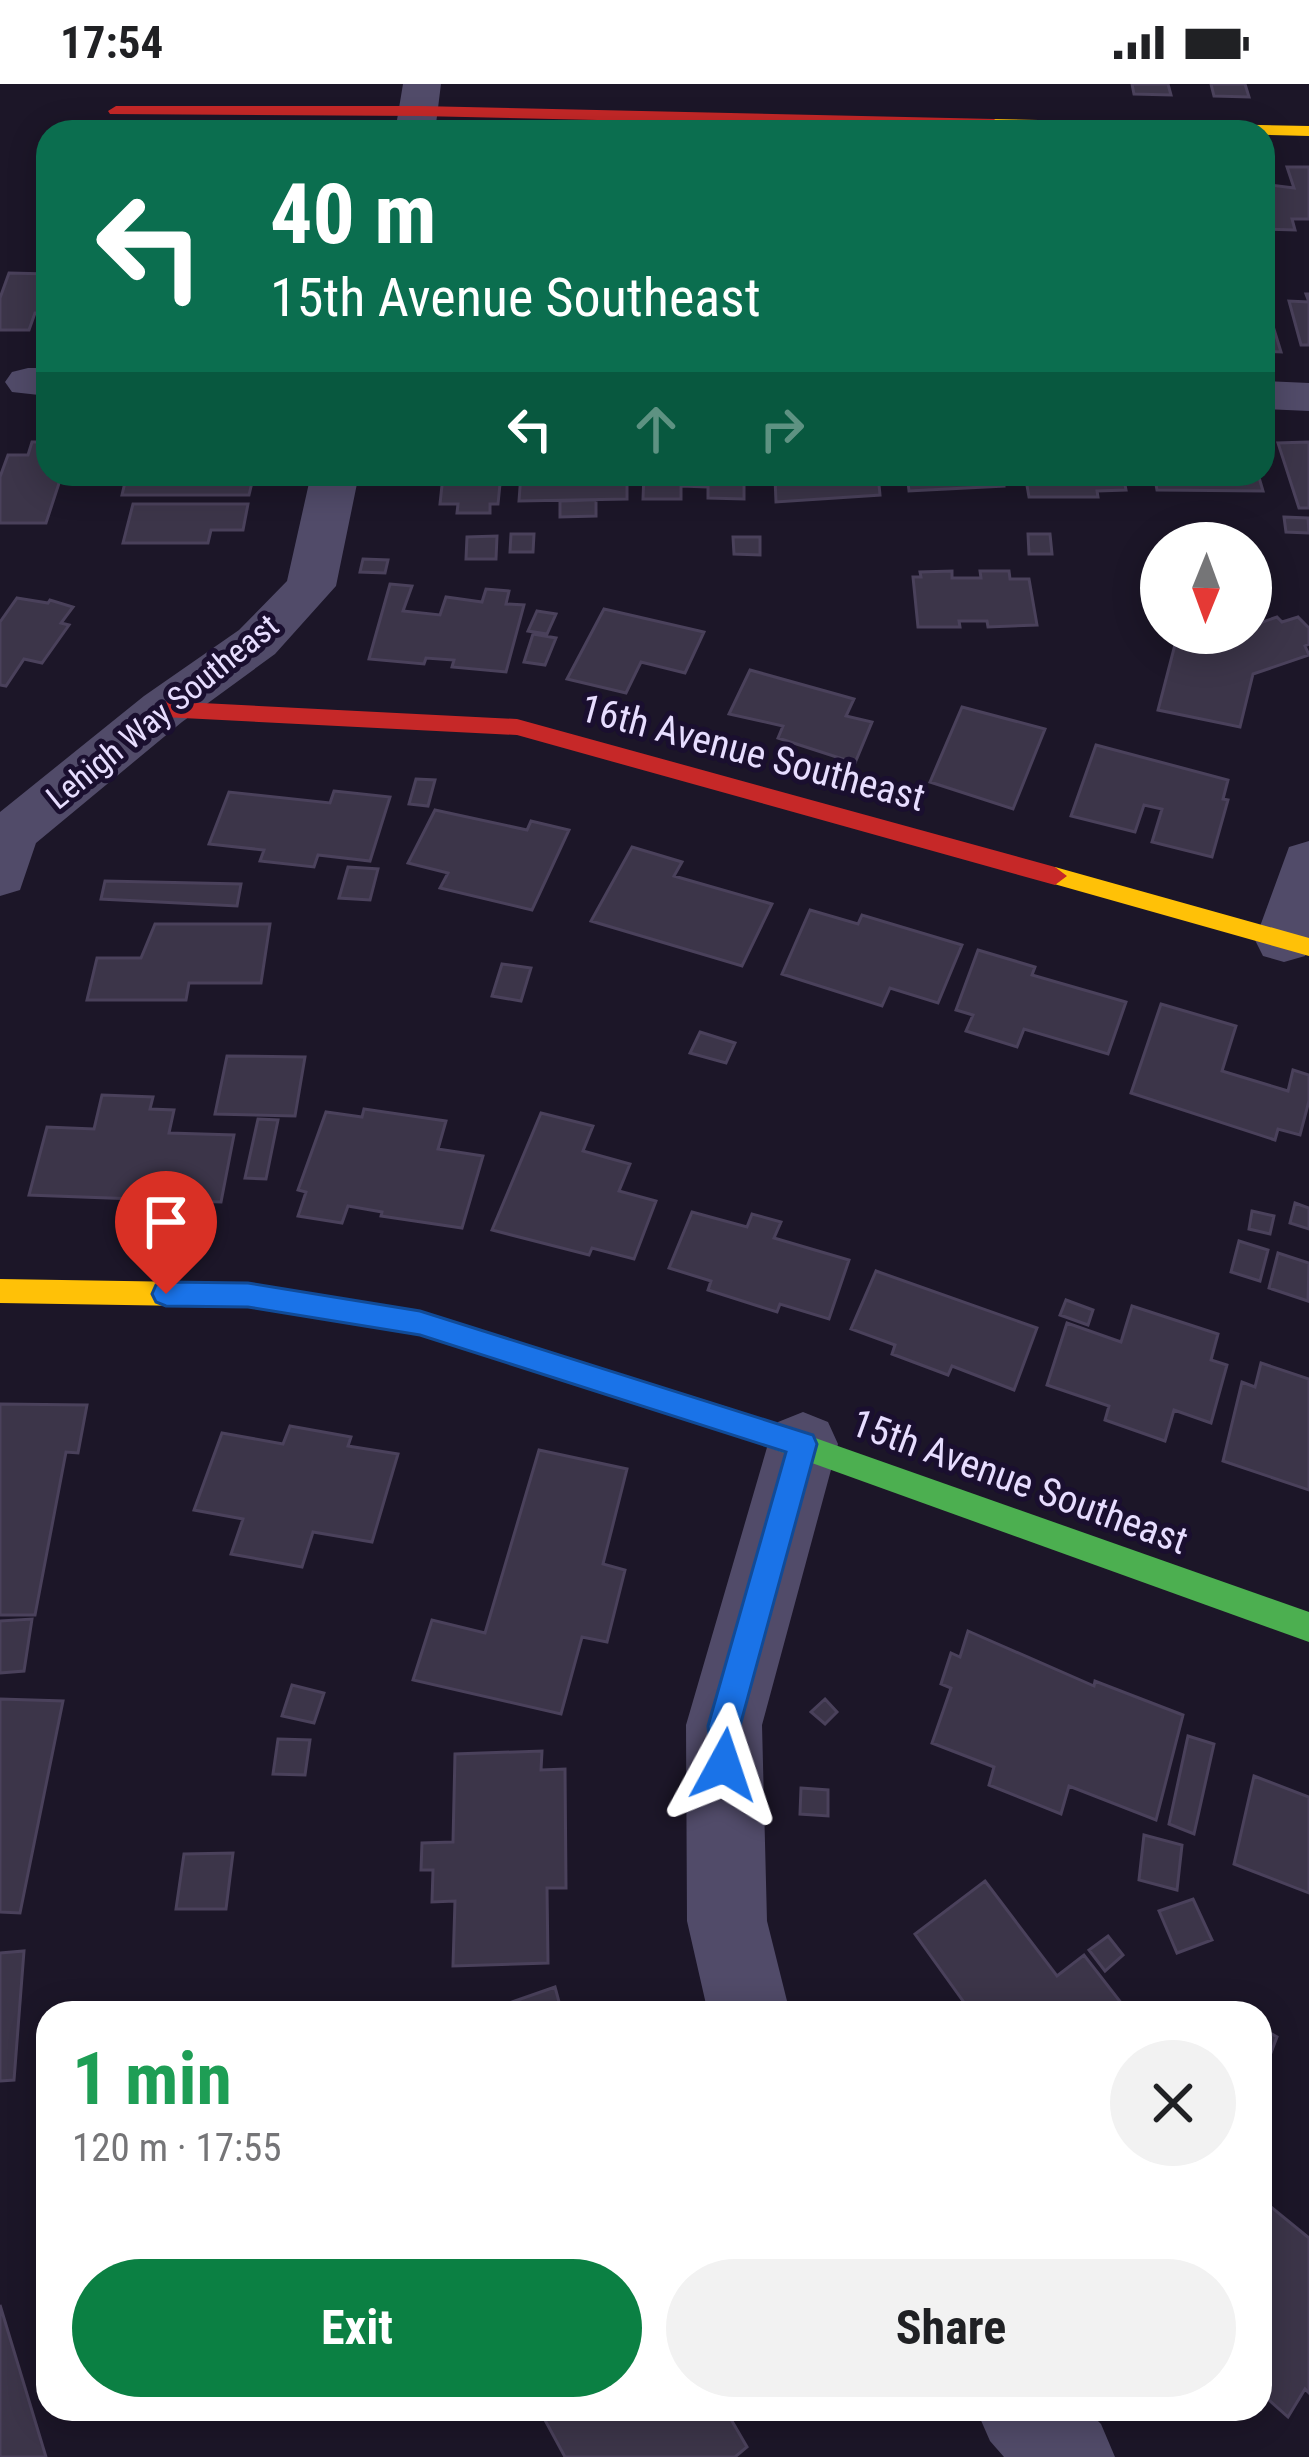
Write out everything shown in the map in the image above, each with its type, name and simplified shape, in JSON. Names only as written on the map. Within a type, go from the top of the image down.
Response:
[{"type":"street","points":[[116,111],[419,109],[864,120]]},
{"type":"street","points":[[1275,130],[1309,131]]},
{"type":"street","points":[[1275,396],[1309,397]]},
{"type":"street","name":"Lehigh Way Southeast","points":[[0,875],[10,834],[163,709],[257,642],[311,586],[332,486]]},
{"type":"street","name":"16th Avenue Southeast","points":[[163,709],[517,727],[1297,943]]},
{"type":"street","points":[[1297,943],[1309,862]]},
{"type":"street","name":"15th Avenue Southeast","points":[[0,1291],[248,1295],[420,1323],[803,1444],[1309,1627]]},
{"type":"street","points":[[746,2001],[727,1921],[724,1726],[803,1444]]},
{"type":"street","points":[[1034,2421],[1068,2457]]},
{"type":"building","points":[[1132,84],[1168,84],[1171,95],[1134,94]]},
{"type":"building","points":[[1211,84],[1245,84],[1249,97],[1214,96]]},
{"type":"building","points":[[1287,167],[1309,167],[1309,219],[1292,219],[1295,230],[1275,229],[1275,186],[1294,188]]},
{"type":"building","points":[[9,273],[36,274],[36,313],[29,330],[0,330],[0,298]]},
{"type":"building","points":[[1289,301],[1309,302],[1309,345],[1301,345]]},
{"type":"building","points":[[36,442],[36,486],[58,486],[46,523],[0,523],[0,477],[8,455],[28,455]]},
{"type":"building","points":[[1309,442],[1309,508],[1299,508],[1278,443]]},
{"type":"building","points":[[124,486],[251,486],[249,495],[122,495]]},
{"type":"building","points":[[442,486],[500,486],[498,504],[490,504],[490,513],[457,513],[458,504],[440,504]]},
{"type":"building","points":[[520,486],[627,486],[627,499],[519,501]]},
{"type":"building","points":[[644,486],[681,486],[681,499],[643,499]]},
{"type":"building","points":[[681,486],[744,486],[744,499],[708,498],[708,487]]},
{"type":"building","points":[[775,486],[879,486],[880,495],[776,502]]},
{"type":"building","points":[[908,486],[1004,486],[909,491]]},
{"type":"building","points":[[1027,486],[1125,486],[1126,490],[1097,491],[1098,497],[1029,497]]},
{"type":"building","points":[[1156,486],[1262,486],[1263,491],[1157,490]]},
{"type":"building","points":[[596,500],[596,516],[560,517],[560,501]]},
{"type":"building","points":[[133,504],[248,504],[243,530],[211,530],[208,543],[123,543]]},
{"type":"building","points":[[1284,517],[1308,518],[1309,533],[1286,532]]},
{"type":"building","points":[[511,534],[534,534],[533,552],[510,552]]},
{"type":"building","points":[[1028,534],[1050,534],[1052,554],[1029,554]]},
{"type":"building","points":[[497,536],[496,559],[466,559],[467,537]]},
{"type":"building","points":[[733,537],[760,537],[760,555],[734,554]]},
{"type":"building","points":[[363,559],[388,560],[385,573],[360,572]]},
{"type":"building","points":[[952,571],[952,578],[1009,571],[1010,579],[1029,579],[1037,625],[988,627],[987,621],[959,621],[960,627],[918,627],[913,577],[921,577],[920,572]]},
{"type":"building","points":[[390,584],[412,586],[403,611],[440,615],[446,597],[482,602],[486,589],[509,591],[506,604],[524,605],[506,672],[452,667],[454,660],[426,658],[424,664],[369,659]]},
{"type":"building","points":[[17,598],[73,607],[61,623],[69,625],[42,663],[24,659],[6,686],[0,685],[0,622]]},
{"type":"building","points":[[604,609],[704,632],[685,673],[641,662],[626,693],[567,679]]},
{"type":"building","points":[[537,611],[556,614],[547,634],[528,631]]},
{"type":"building","points":[[1298,617],[1309,628],[1305,646],[1309,655],[1253,674],[1240,727],[1158,710],[1173,654],[1272,654],[1272,619],[1282,622]]},
{"type":"building","points":[[533,634],[556,638],[545,665],[524,662]]},
{"type":"building","points":[[750,670],[854,699],[846,716],[872,722],[855,763],[778,738],[783,726],[729,714]]},
{"type":"building","points":[[962,707],[1045,729],[1013,809],[930,782]]},
{"type":"building","points":[[1096,745],[1228,780],[1223,799],[1228,800],[1212,857],[1152,842],[1162,809],[1144,805],[1135,832],[1071,816]]},
{"type":"building","points":[[416,779],[435,780],[428,806],[409,804]]},
{"type":"building","points":[[334,791],[390,797],[370,861],[318,855],[314,867],[260,861],[264,850],[209,844],[229,792],[330,803]]},
{"type":"building","points":[[435,810],[527,830],[531,821],[569,830],[532,910],[440,888],[448,873],[408,863]]},
{"type":"building","points":[[632,847],[682,862],[674,876],[772,904],[742,966],[591,921]]},
{"type":"building","points":[[348,867],[378,869],[370,900],[339,898]]},
{"type":"building","points":[[105,881],[241,884],[237,906],[101,899]]},
{"type":"building","points":[[810,910],[858,924],[862,915],[962,945],[938,1003],[890,988],[882,1006],[782,974]]},
{"type":"building","points":[[155,924],[270,924],[261,983],[189,983],[186,1000],[87,1000],[97,958],[141,958]]},
{"type":"building","points":[[978,950],[1035,967],[1032,975],[1126,1002],[1108,1054],[1024,1029],[1017,1047],[966,1031],[973,1015],[956,1010]]},
{"type":"building","points":[[502,964],[531,968],[521,1001],[492,996]]},
{"type":"building","points":[[1161,1004],[1236,1026],[1222,1071],[1288,1091],[1293,1070],[1309,1075],[1309,1101],[1300,1135],[1278,1129],[1275,1140],[1131,1093]]},
{"type":"building","points":[[700,1032],[735,1043],[726,1063],[690,1053]]},
{"type":"building","points":[[227,1056],[305,1057],[295,1116],[215,1114]]},
{"type":"building","points":[[102,1095],[153,1097],[150,1109],[174,1110],[169,1133],[234,1135],[221,1202],[156,1200],[153,1214],[131,1214],[135,1199],[29,1195],[47,1127],[94,1129]]},
{"type":"building","points":[[364,1109],[446,1121],[438,1149],[483,1156],[462,1228],[348,1206],[342,1223],[298,1216],[306,1192],[298,1190],[326,1112],[362,1117]]},
{"type":"building","points":[[541,1113],[593,1126],[583,1151],[630,1164],[619,1191],[656,1201],[634,1259],[592,1248],[589,1255],[492,1230]]},
{"type":"building","points":[[258,1119],[278,1120],[266,1179],[245,1178]]},
{"type":"building","points":[[1295,1203],[1309,1208],[1309,1229],[1290,1223]]},
{"type":"building","points":[[1252,1211],[1274,1216],[1270,1234],[1249,1229]]},
{"type":"building","points":[[692,1212],[747,1227],[752,1214],[781,1222],[774,1238],[849,1260],[829,1319],[780,1304],[777,1312],[708,1290],[711,1281],[669,1268]]},
{"type":"building","points":[[1239,1241],[1268,1250],[1260,1281],[1231,1272]]},
{"type":"building","points":[[1278,1253],[1309,1263],[1308,1301],[1269,1288]]},
{"type":"building","points":[[876,1271],[1037,1328],[1014,1390],[952,1366],[948,1375],[892,1354],[895,1345],[851,1329]]},
{"type":"building","points":[[1066,1300],[1093,1310],[1088,1325],[1060,1315]]},
{"type":"building","points":[[1132,1306],[1218,1334],[1211,1360],[1227,1365],[1211,1423],[1174,1410],[1165,1441],[1105,1420],[1109,1406],[1047,1385],[1067,1323],[1121,1342]]},
{"type":"building","points":[[1261,1363],[1309,1379],[1309,1490],[1223,1461],[1242,1382],[1255,1387]]},
{"type":"building","points":[[0,1404],[87,1405],[78,1453],[66,1452],[35,1615],[0,1615]]},
{"type":"building","points":[[290,1426],[351,1437],[348,1446],[398,1454],[372,1542],[313,1532],[302,1567],[231,1554],[243,1519],[194,1510],[222,1433],[283,1444]]},
{"type":"building","points":[[539,1450],[627,1469],[603,1564],[625,1570],[607,1642],[582,1637],[561,1714],[413,1680],[432,1620],[485,1633]]},
{"type":"building","points":[[32,1619],[24,1671],[0,1673],[0,1621]]},
{"type":"building","points":[[968,1631],[1094,1686],[1095,1681],[1183,1715],[1156,1820],[1069,1786],[1061,1814],[989,1785],[994,1767],[932,1743],[951,1688],[941,1684],[951,1653],[960,1657]]},
{"type":"building","points":[[292,1685],[324,1693],[314,1723],[282,1716]]},
{"type":"building","points":[[0,1699],[63,1701],[20,1913],[0,1912]]},
{"type":"building","points":[[825,1699],[837,1712],[825,1724],[811,1712]]},
{"type":"building","points":[[1188,1736],[1214,1744],[1194,1834],[1169,1824]]},
{"type":"building","points":[[278,1739],[310,1740],[305,1775],[273,1774]]},
{"type":"building","points":[[542,1751],[541,1770],[565,1769],[566,1888],[547,1888],[548,1963],[453,1966],[455,1901],[432,1902],[433,1870],[421,1870],[422,1843],[453,1842],[455,1754]]},
{"type":"building","points":[[1254,1776],[1309,1797],[1309,1893],[1234,1864]]},
{"type":"building","points":[[801,1788],[828,1790],[828,1816],[800,1814]]},
{"type":"building","points":[[1144,1835],[1182,1845],[1177,1890],[1139,1880]]},
{"type":"building","points":[[233,1853],[226,1909],[176,1909],[184,1854]]},
{"type":"building","points":[[985,1881],[1057,1976],[1084,1955],[1120,2001],[963,2001],[915,1934]]},
{"type":"building","points":[[1193,1899],[1212,1940],[1177,1953],[1159,1911]]},
{"type":"building","points":[[1108,1936],[1123,1955],[1105,1971],[1089,1950]]},
{"type":"building","points":[[24,1951],[14,2080],[0,2081],[0,1953]]},
{"type":"building","points":[[555,1987],[559,2001],[515,2001]]},
{"type":"building","points":[[1272,2208],[1309,2238],[1309,2393],[1305,2389],[1288,2417],[1272,2403]]},
{"type":"building","points":[[0,2305],[46,2457],[0,2457]]},
{"type":"building","points":[[546,2421],[732,2421],[747,2447],[735,2457],[565,2457]]},
{"type":"traffic: fast","points":[[730,1421],[1309,1627]]},
{"type":"traffic: slow","points":[[1275,130],[1309,131]]},
{"type":"traffic: slow","points":[[1055,876],[1309,947]]},
{"type":"traffic: slow","points":[[0,1291],[248,1295],[420,1323],[730,1421]]},
{"type":"traffic: jam","points":[[116,111],[420,111],[817,120]]},
{"type":"traffic: jam","points":[[163,709],[517,727],[1055,876]]},
{"type":"route","points":[[166,1294],[248,1295],[420,1323],[803,1444],[724,1726],[724,1765]]}]
